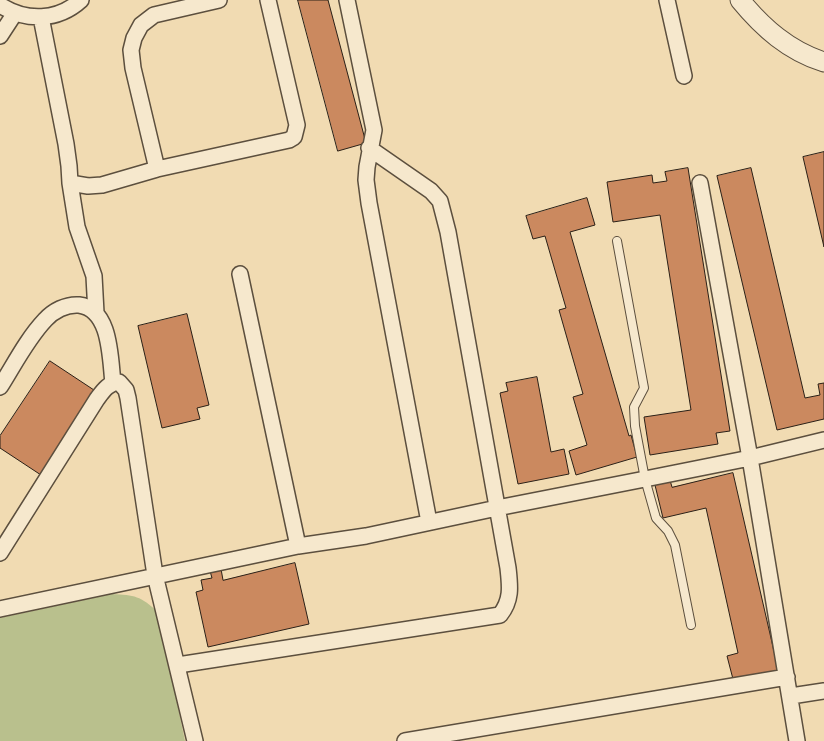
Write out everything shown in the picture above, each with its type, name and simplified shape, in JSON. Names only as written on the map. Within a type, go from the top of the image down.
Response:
[{"type":"street","points":[[0,4],[15,13],[41,17],[61,13],[82,0]]},
{"type":"street","points":[[157,169],[133,68],[131,50],[134,38],[141,25],[154,15],[187,4],[218,0]]},
{"type":"street","points":[[70,183],[95,186],[157,169],[289,140],[294,137],[297,125],[268,0]]},
{"type":"street","points":[[347,0],[374,130],[369,148],[366,180],[429,522]]},
{"type":"street","points":[[667,0],[684,76]]},
{"type":"street","points":[[740,0],[759,23],[771,33],[805,55],[824,62]]},
{"type":"street","points":[[0,36],[15,13]]},
{"type":"street","points":[[41,17],[66,144],[77,227],[94,276],[96,313]]},
{"type":"street","points":[[178,665],[500,615],[508,603],[509,583],[497,508],[448,232],[440,201],[431,191],[369,148]]},
{"type":"street","points":[[700,183],[750,458],[788,677],[797,741]]},
{"type":"street","points":[[240,274],[298,546]]},
{"type":"street","points":[[0,387],[45,320],[57,310],[74,305],[87,306],[96,313],[102,324],[106,336],[113,383]]},
{"type":"street","points":[[0,553],[97,399],[106,387],[119,382],[123,386],[128,398],[155,575],[195,741]]},
{"type":"street","points":[[0,609],[298,546],[366,536],[750,458],[824,440]]},
{"type":"street","points":[[405,741],[788,677]]},
{"type":"street","points":[[790,696],[824,691]]},
{"type":"lane","points":[[617,241],[644,388],[634,407],[635,426],[645,479],[656,518],[668,531],[675,545],[691,625]]},
{"type":"green space","points":[[112,594],[137,597],[158,612],[185,741],[0,741],[0,618]]},
{"type":"building","points":[[298,0],[328,0],[366,143],[338,151]]},
{"type":"building","points":[[824,152],[824,247],[803,157]]},
{"type":"building","points":[[688,168],[730,431],[716,433],[718,444],[650,455],[644,417],[691,410],[660,215],[613,222],[607,182],[652,175],[653,183],[667,181],[665,172]]},
{"type":"building","points":[[751,168],[805,398],[820,395],[818,384],[824,383],[824,419],[777,430],[717,176]]},
{"type":"building","points":[[587,198],[595,225],[570,232],[629,436],[631,435],[637,457],[576,475],[569,451],[587,445],[573,397],[583,394],[559,310],[566,308],[545,236],[533,239],[526,216]]},
{"type":"building","points":[[187,314],[209,405],[197,408],[200,419],[162,428],[138,326]]},
{"type":"building","points":[[50,361],[97,392],[41,475],[0,448],[0,436]]},
{"type":"building","points":[[537,377],[551,452],[564,449],[569,474],[518,484],[500,393],[508,391],[506,383]]},
{"type":"building","points":[[733,473],[779,673],[734,683],[727,656],[738,653],[706,508],[663,518],[654,481],[669,477],[672,487]]},
{"type":"building","points":[[295,563],[309,624],[208,647],[196,592],[203,590],[201,580],[212,578],[210,571],[221,569],[223,580]]}]
